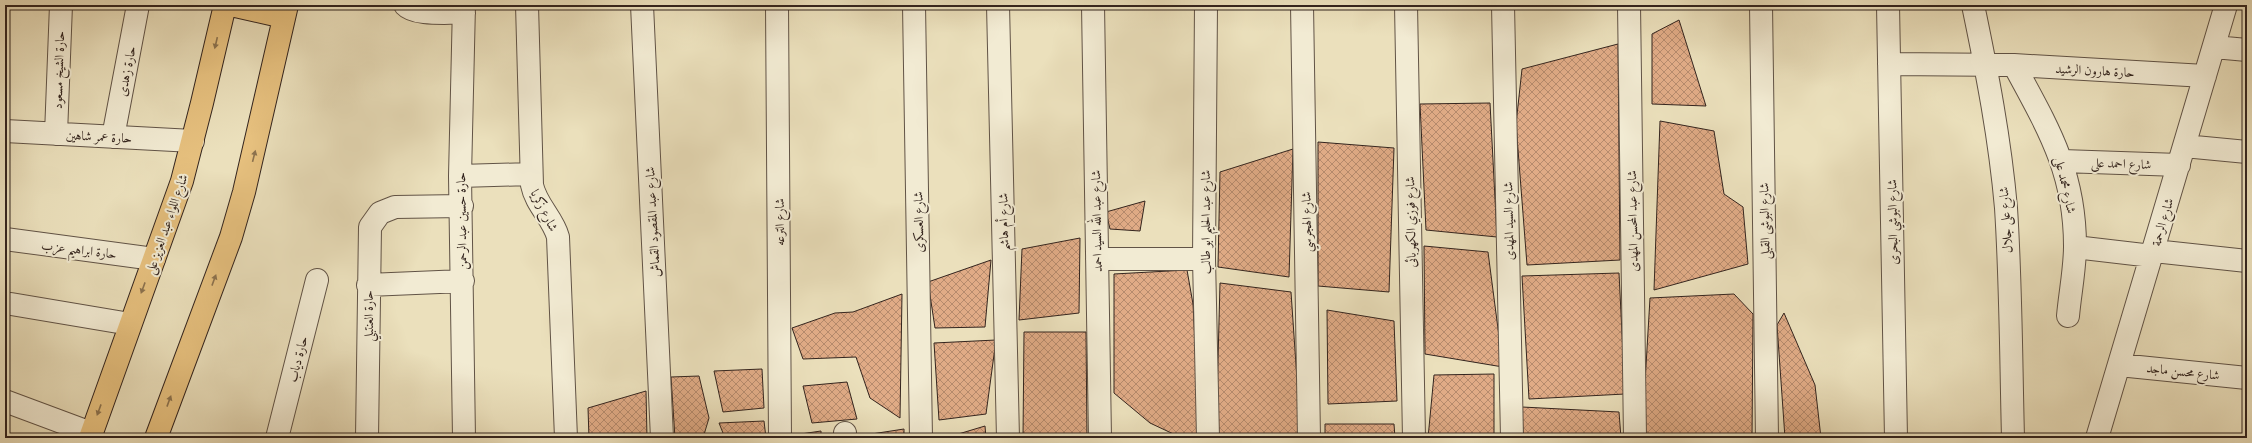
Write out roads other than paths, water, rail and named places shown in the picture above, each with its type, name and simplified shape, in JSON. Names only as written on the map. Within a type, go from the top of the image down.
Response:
[{"type":"main road","name":"شارع اللواء عبد العزيز على","points":[[90,436],[182,181],[225,5]]},
{"type":"main road","points":[[156,438],[235,222],[254,153],[286,11],[230,5]]},
{"type":"street","name":"حارة الشيخ مسعود","points":[[56,134],[61,5]]},
{"type":"street","name":"حارة زهدى","points":[[113,137],[138,5]]},
{"type":"street","points":[[405,5],[411,10],[419,12],[464,9]]},
{"type":"street","name":"شارع زكريا","points":[[527,5],[531,174],[535,196],[556,229],[558,237],[566,438]]},
{"type":"street","name":"شارع عبد المقصود القماش","points":[[642,5],[662,438]]},
{"type":"street","name":"شارع الترعه","points":[[777,5],[780,438]]},
{"type":"street","name":"شارع العسكرى","points":[[914,5],[921,438]]},
{"type":"street","name":"شارع أم هاشم","points":[[998,5],[1008,438]]},
{"type":"street","name":"شارع عبد الله السيد احمد","points":[[1093,5],[1100,438]]},
{"type":"street","name":"شارع عبد الحليم ابو طالب","points":[[1206,5],[1204,259],[1208,438]]},
{"type":"street","name":"شارع الهجرسي","points":[[1302,5],[1309,438]]},
{"type":"street","name":"شارع فوزي الكهربائى","points":[[1406,5],[1414,438]]},
{"type":"street","name":"شارع السيد المهدى","points":[[1503,5],[1512,438]]},
{"type":"street","name":"شارع عبد المحسن المهدى","points":[[1629,5],[1635,438]]},
{"type":"street","name":"شارع البوشى القبلى","points":[[1761,5],[1767,438]]},
{"type":"street","name":"شارع البوشي البحرى","points":[[1888,5],[1896,438]]},
{"type":"street","name":"شارع على جلال","points":[[1973,5],[1986,65],[1998,136],[2006,207],[2010,279],[2013,438]]},
{"type":"street","name":"شارع الرحمة","points":[[2097,438],[2226,5]]},
{"type":"street","name":"حارة حسين عبد الرحمن","points":[[464,9],[460,176],[462,206],[464,438]]},
{"type":"street","points":[[2214,47],[2247,50]]},
{"type":"street","name":"حارة هارون الرشيد","points":[[1889,64],[2014,65],[2205,76]]},
{"type":"street","name":"شارع محمد على","points":[[2014,65],[2050,132],[2062,161],[2074,215],[2075,247],[2068,316]]},
{"type":"street","name":"حارة عمر شاهين","points":[[5,131],[193,141]]},
{"type":"street","name":"شارع احمد على","points":[[2062,161],[2247,152]]},
{"type":"street","points":[[460,176],[531,174]]},
{"type":"street","name":"حارة العنتبلي","points":[[367,438],[370,226],[380,213],[395,207],[462,206]]},
{"type":"street","name":"حارة ابراهيم عزب","points":[[5,240],[154,259]]},
{"type":"street","points":[[2075,247],[2247,261]]},
{"type":"street","points":[[1097,259],[1204,259]]},
{"type":"street","name":"حارة دياب","points":[[277,438],[317,280]]},
{"type":"street","points":[[368,285],[463,281]]},
{"type":"street","points":[[10,304],[130,324]]},
{"type":"street","name":"شارع محسن ماجد","points":[[2119,365],[2247,378]]},
{"type":"street","points":[[5,400],[90,436]]}]
